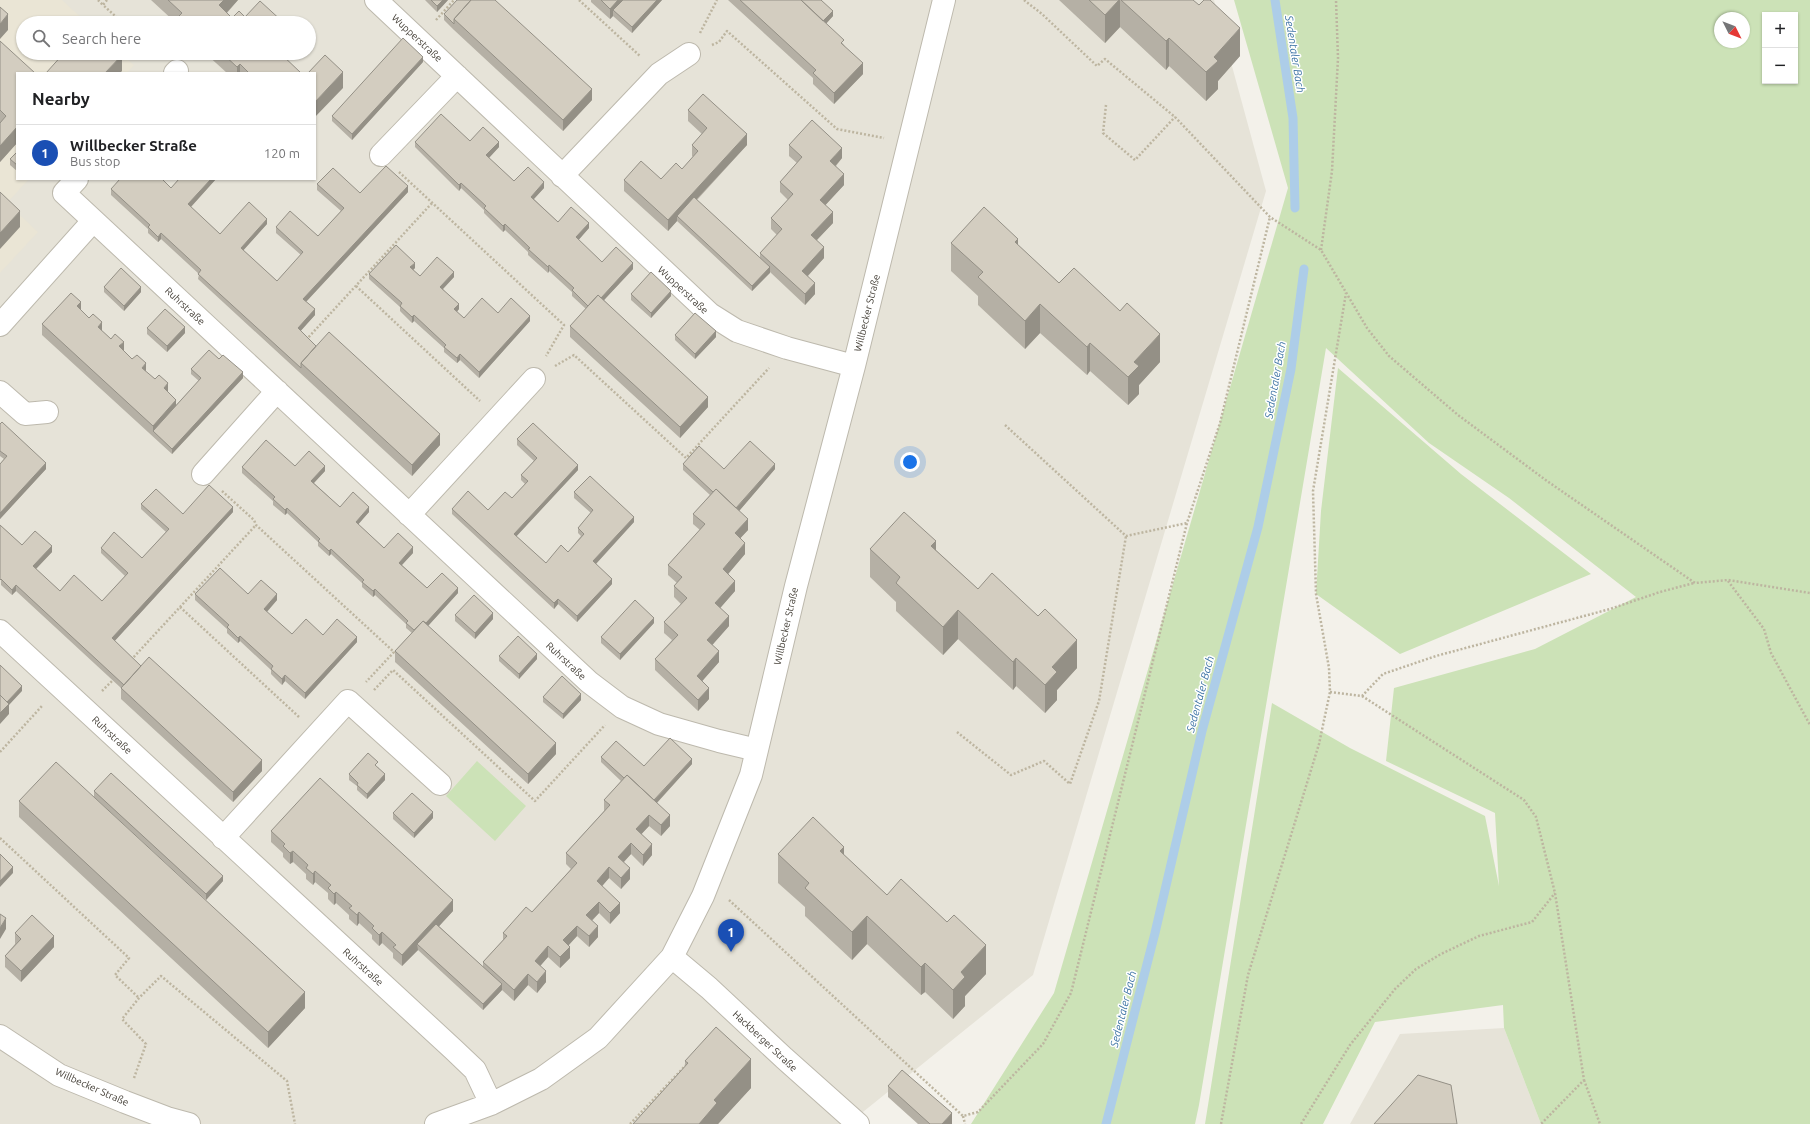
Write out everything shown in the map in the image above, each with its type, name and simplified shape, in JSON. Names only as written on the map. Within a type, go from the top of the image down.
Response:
[{"type":"street","name":"Wupperstraße","points":[[376,0],[710,314],[737,331],[787,348],[854,366]]},
{"type":"street","name":"Willbecker Straße","points":[[436,1124],[491,1104],[540,1079],[598,1038],[672,957],[709,882],[751,775],[796,586],[854,366],[944,0]]},
{"type":"street","points":[[562,176],[660,74],[689,54]]},
{"type":"street","points":[[381,155],[457,76]]},
{"type":"street","name":"Ruhrstraße","points":[[76,180],[64,193],[589,682],[622,707],[659,724],[757,750]]},
{"type":"street","points":[[0,325],[93,221]]},
{"type":"street","points":[[409,515],[497,417],[534,379]]},
{"type":"street","points":[[203,474],[277,391]]},
{"type":"street","points":[[0,392],[25,414],[48,412]]},
{"type":"street","name":"Ruhrstraße","points":[[0,631],[470,1065],[475,1070],[491,1104]]},
{"type":"street","points":[[223,838],[318,735],[353,705],[440,784]]},
{"type":"street","name":"Hackberger Straße","points":[[672,957],[709,988],[858,1124]]},
{"type":"street","name":"Willbecker Straße","points":[[0,1036],[60,1075],[165,1121],[189,1124]]},
{"type":"path","points":[[98,0],[115,16]]},
{"type":"path","points":[[103,5],[107,0]]},
{"type":"path","points":[[579,0],[660,74]]},
{"type":"path","points":[[689,54],[718,0]]},
{"type":"path","points":[[1024,0],[1042,14],[1097,66],[1105,59],[1176,118],[1270,217],[1321,250],[1367,328],[1389,356],[1458,415],[1547,481],[1694,583]]},
{"type":"path","points":[[1321,250],[1332,171],[1338,58],[1336,0]]},
{"type":"path","points":[[689,54],[719,42],[727,31],[837,129],[908,143]]},
{"type":"path","points":[[1106,105],[1103,133],[1135,160],[1176,118]]},
{"type":"path","points":[[381,155],[564,325],[534,379]]},
{"type":"path","points":[[305,341],[432,203]]},
{"type":"path","points":[[963,1116],[978,1112],[1043,1044],[1071,993],[1187,523],[1220,423],[1270,217]]},
{"type":"path","points":[[356,286],[497,417]]},
{"type":"path","points":[[1221,1124],[1248,975],[1318,744],[1330,692],[1330,668],[1316,594],[1312,491],[1346,293]]},
{"type":"path","points":[[534,379],[574,355],[686,458],[787,348]]},
{"type":"path","points":[[1005,425],[1126,536]]},
{"type":"path","points":[[203,474],[394,652],[353,705]]},
{"type":"path","points":[[1126,536],[1187,523]]},
{"type":"path","points":[[131,661],[256,525]]},
{"type":"path","points":[[957,732],[1011,775],[1044,761],[1070,784],[1098,701],[1126,536]]},
{"type":"path","points":[[1728,580],[1764,630],[1771,653],[1810,725]]},
{"type":"path","points":[[1362,696],[1383,674],[1436,656],[1610,609],[1660,592],[1694,583],[1728,580],[1810,593]]},
{"type":"path","points":[[180,607],[318,735]]},
{"type":"path","points":[[353,705],[393,670],[535,800],[622,707]]},
{"type":"path","points":[[0,752],[60,686]]},
{"type":"path","points":[[1330,692],[1362,696],[1524,800],[1536,817],[1555,893],[1584,1080],[1600,1124]]},
{"type":"path","points":[[0,838],[129,958],[115,975],[139,998]]},
{"type":"path","points":[[709,882],[963,1116],[965,1124]]},
{"type":"path","points":[[1301,1124],[1350,1045],[1395,989],[1416,969],[1441,954],[1479,936],[1532,922],[1555,893]]},
{"type":"path","points":[[124,1102],[146,1044],[122,1019],[139,998],[161,976],[287,1082],[296,1124]]},
{"type":"path","points":[[630,1124],[688,1063]]},
{"type":"path","points":[[1540,1124],[1584,1080]]},
{"type":"shaded area","points":[[0,0],[1214,0],[1266,191],[1033,975],[848,1124],[0,1124]]},
{"type":"shaded area","points":[[0,0],[62,0],[79,16],[16,16],[16,60],[128,60],[134,65],[128,72],[16,72],[16,180],[28,180],[7,203],[38,232],[0,273]]},
{"type":"shaded area","points":[[1504,1028],[1541,1124],[1350,1124],[1400,1034]]},
{"type":"green space","points":[[1234,0],[1810,0],[1810,1124],[1541,1124],[1504,1028],[1503,1005],[1375,1022],[1323,1124],[1205,1124],[1272,703],[1350,748],[1485,816],[1499,886],[1495,813],[1386,761],[1394,688],[1535,649],[1636,597],[1509,498],[1429,443],[1326,348],[1195,1124],[971,1124],[1054,993],[1288,188]]},
{"type":"green space","points":[[1338,368],[1461,474],[1591,574],[1400,654],[1316,594],[1321,511]]},
{"type":"green space","points":[[477,761],[526,806],[495,841],[446,796]]},
{"type":"building","points":[[168,0],[224,0],[219,5],[230,16],[179,16],[182,13]]},
{"type":"building","points":[[431,0],[443,0],[437,6]]},
{"type":"building","points":[[457,0],[471,0],[454,19],[454,24],[444,14]]},
{"type":"building","points":[[471,0],[495,0],[592,89],[563,120],[454,19]]},
{"type":"building","points":[[601,0],[618,0],[610,9]]},
{"type":"building","points":[[623,0],[657,0],[632,27],[613,10]]},
{"type":"building","points":[[740,0],[801,0],[844,40],[841,43],[863,63],[834,93],[813,73],[816,70]]},
{"type":"building","points":[[801,0],[821,0],[833,11],[823,21]]},
{"type":"building","points":[[1089,0],[1119,0],[1105,15]]},
{"type":"building","points":[[1121,0],[1193,0],[1199,5],[1204,0],[1210,0],[1240,28],[1214,57],[1218,61],[1206,72],[1169,38],[1166,41]]},
{"type":"building","points":[[260,1],[276,16],[246,16]]},
{"type":"building","points":[[0,7],[8,14],[0,24]]},
{"type":"building","points":[[239,11],[244,16],[234,16]]},
{"type":"building","points":[[403,38],[423,57],[352,134],[332,116]]},
{"type":"building","points":[[0,41],[16,56],[16,60],[21,60],[34,72],[16,72],[16,128],[0,146],[0,123],[6,116],[0,110]]},
{"type":"building","points":[[325,55],[343,72],[316,101],[316,72],[309,72]]},
{"type":"building","points":[[58,60],[117,60],[106,72],[47,72]]},
{"type":"building","points":[[230,60],[287,60],[300,72],[248,72],[240,64],[237,67]]},
{"type":"building","points":[[703,94],[747,134],[668,220],[624,180],[641,161],[661,179],[676,163],[682,169],[698,151],[692,145],[707,128],[688,110]]},
{"type":"building","points":[[441,114],[470,141],[483,127],[499,142],[486,155],[514,181],[528,167],[544,182],[531,197],[558,222],[571,207],[589,223],[576,237],[602,262],[616,247],[633,263],[601,298],[598,295],[588,306],[572,290],[574,288],[549,265],[548,267],[528,249],[530,248],[505,224],[503,226],[484,208],[486,206],[461,183],[459,185],[415,142]]},
{"type":"building","points":[[812,120],[842,148],[830,161],[844,174],[820,200],[833,212],[811,235],[824,247],[802,271],[815,283],[805,294],[760,253],[782,229],[771,218],[793,194],[780,182],[802,157],[789,145]]},
{"type":"building","points":[[16,153],[16,164],[10,159]]},
{"type":"building","points":[[386,166],[408,186],[303,299],[315,309],[298,328],[316,346],[301,363],[301,368],[198,274],[201,270],[161,233],[158,237],[148,227],[150,225],[111,189],[119,180],[163,180],[171,188],[178,180],[210,180],[188,204],[220,234],[249,202],[267,219],[241,248],[277,281],[303,252],[276,227],[290,211],[318,236],[344,208],[317,184],[333,168],[360,193]]},
{"type":"building","points":[[0,192],[20,211],[0,233]]},
{"type":"building","points":[[694,197],[770,267],[752,286],[677,216]]},
{"type":"building","points":[[984,207],[1018,239],[1015,242],[1059,283],[1074,268],[1120,311],[1127,303],[1160,334],[1134,362],[1139,366],[1128,377],[1090,343],[1087,347],[1040,304],[1025,321],[978,277],[983,272],[951,243]]},
{"type":"building","points":[[396,245],[415,263],[410,267],[420,276],[437,257],[454,272],[440,287],[459,304],[454,309],[464,318],[482,298],[498,313],[511,298],[530,316],[479,372],[460,354],[457,358],[444,347],[446,345],[414,315],[412,317],[400,306],[402,303],[369,274]]},
{"type":"building","points":[[121,268],[141,287],[124,306],[104,287]]},
{"type":"building","points":[[651,272],[671,291],[651,313],[631,294]]},
{"type":"building","points":[[71,293],[81,302],[77,306],[89,318],[93,314],[102,322],[98,327],[111,339],[115,334],[124,342],[119,346],[132,359],[137,355],[146,363],[142,368],[155,379],[159,375],[168,383],[164,388],[176,400],[153,426],[42,324]]},
{"type":"building","points":[[598,295],[708,397],[680,427],[570,326]]},
{"type":"building","points":[[165,309],[185,327],[167,346],[147,328]]},
{"type":"building","points":[[695,313],[716,331],[695,354],[675,335]]},
{"type":"building","points":[[329,332],[440,434],[412,465],[301,363]]},
{"type":"building","points":[[209,350],[219,359],[223,355],[243,372],[172,449],[153,431],[201,378],[191,369]]},
{"type":"building","points":[[2,422],[46,463],[0,513],[0,464],[7,456],[0,451],[0,424]]},
{"type":"building","points":[[533,423],[578,465],[514,534],[546,563],[561,545],[568,552],[584,534],[578,528],[593,510],[574,492],[590,476],[634,517],[593,561],[612,579],[577,616],[558,599],[554,603],[452,509],[468,491],[488,510],[505,492],[512,498],[528,481],[521,475],[537,458],[517,439]]},
{"type":"building","points":[[266,440],[295,466],[309,451],[325,466],[311,481],[340,507],[353,492],[369,507],[356,522],[384,548],[398,533],[413,547],[399,563],[427,588],[442,573],[458,588],[426,623],[423,621],[414,630],[406,623],[408,621],[375,589],[373,591],[362,582],[364,580],[331,549],[329,551],[318,541],[320,539],[287,508],[285,510],[273,499],[275,497],[242,467]]},
{"type":"building","points":[[750,441],[775,464],[736,508],[716,489],[713,492],[683,464],[699,446],[724,469]]},
{"type":"building","points":[[209,485],[233,507],[112,638],[141,666],[124,685],[16,585],[12,590],[1,579],[0,580],[0,525],[22,545],[35,531],[52,546],[33,566],[60,591],[74,575],[102,601],[128,573],[101,548],[114,532],[142,558],[169,529],[141,504],[156,489],[183,514]]},
{"type":"building","points":[[716,489],[748,519],[735,533],[745,543],[723,569],[735,581],[715,603],[729,616],[707,640],[719,651],[697,676],[709,688],[698,700],[655,659],[678,635],[664,622],[687,598],[674,586],[682,577],[668,565],[705,524],[693,514]]},
{"type":"building","points":[[904,512],[936,541],[931,546],[978,589],[992,573],[1038,616],[1045,609],[1077,640],[1052,667],[1057,672],[1045,685],[1016,658],[1013,662],[958,610],[943,627],[896,583],[900,577],[870,549]]},
{"type":"building","points":[[220,568],[248,594],[261,580],[277,594],[264,609],[292,634],[306,619],[323,635],[337,619],[357,637],[305,693],[285,675],[282,679],[271,669],[273,666],[240,636],[238,638],[227,627],[229,625],[195,594]]},
{"type":"building","points":[[474,595],[493,613],[475,633],[455,615]]},
{"type":"building","points":[[635,600],[654,618],[620,654],[601,637]]},
{"type":"building","points":[[423,621],[556,743],[528,774],[395,651]]},
{"type":"building","points":[[518,636],[537,654],[519,674],[499,656]]},
{"type":"building","points":[[149,657],[262,760],[233,792],[121,688]]},
{"type":"building","points":[[0,665],[22,686],[7,702],[0,695]]},
{"type":"building","points":[[562,676],[581,694],[563,714],[543,697]]},
{"type":"building","points":[[0,695],[9,704],[0,713]]},
{"type":"building","points":[[670,738],[692,759],[654,800],[627,775],[624,778],[601,757],[616,741],[644,766]]},
{"type":"building","points":[[368,753],[378,762],[375,765],[385,774],[367,794],[357,785],[358,783],[349,774]]},
{"type":"building","points":[[56,762],[305,992],[268,1032],[19,801]]},
{"type":"building","points":[[111,773],[223,876],[206,894],[94,791]]},
{"type":"building","points":[[627,775],[670,815],[661,825],[649,815],[636,829],[652,844],[643,855],[631,843],[618,857],[630,868],[621,878],[609,867],[597,881],[620,903],[610,913],[599,902],[586,915],[598,926],[589,936],[577,926],[563,940],[570,947],[560,957],[548,946],[535,961],[546,971],[537,982],[528,974],[514,990],[483,962],[507,936],[503,933],[526,907],[532,912],[577,863],[566,853],[610,805],[604,800]]},
{"type":"building","points":[[320,778],[453,900],[402,955],[393,947],[396,945],[382,932],[379,935],[372,928],[374,926],[359,912],[357,915],[349,908],[352,906],[336,892],[334,894],[328,888],[331,885],[315,871],[313,874],[306,868],[308,865],[293,851],[290,853],[283,846],[285,844],[271,831]]},
{"type":"building","points":[[412,793],[433,812],[414,833],[393,813]]},
{"type":"building","points":[[813,817],[844,847],[840,851],[887,895],[901,879],[947,922],[954,915],[986,945],[961,972],[965,977],[953,990],[925,963],[921,967],[867,916],[852,932],[805,888],[809,883],[778,854]]},
{"type":"building","points":[[0,854],[13,867],[0,881]]},
{"type":"building","points":[[0,914],[6,918],[0,928]]},
{"type":"building","points":[[32,915],[54,936],[21,971],[5,956],[21,939],[15,933]]},
{"type":"building","points":[[436,924],[502,984],[483,1004],[417,944]]},
{"type":"building","points":[[716,1027],[751,1059],[714,1100],[717,1103],[699,1124],[633,1124],[688,1063],[685,1061]]},
{"type":"building","points":[[902,1070],[952,1113],[942,1124],[930,1124],[888,1086]]},
{"type":"building","points":[[1418,1075],[1451,1085],[1457,1124],[1374,1124]]},
{"type":"waterway","name":"Sedentaler Bach","points":[[1275,0],[1293,118],[1295,208]]},
{"type":"waterway","name":"Sedentaler Bach","points":[[1106,1124],[1155,933],[1202,731],[1258,527],[1291,369],[1304,269]]},
{"type":"place","name":"Willbecker Straße","points":[[731,952]]}]
